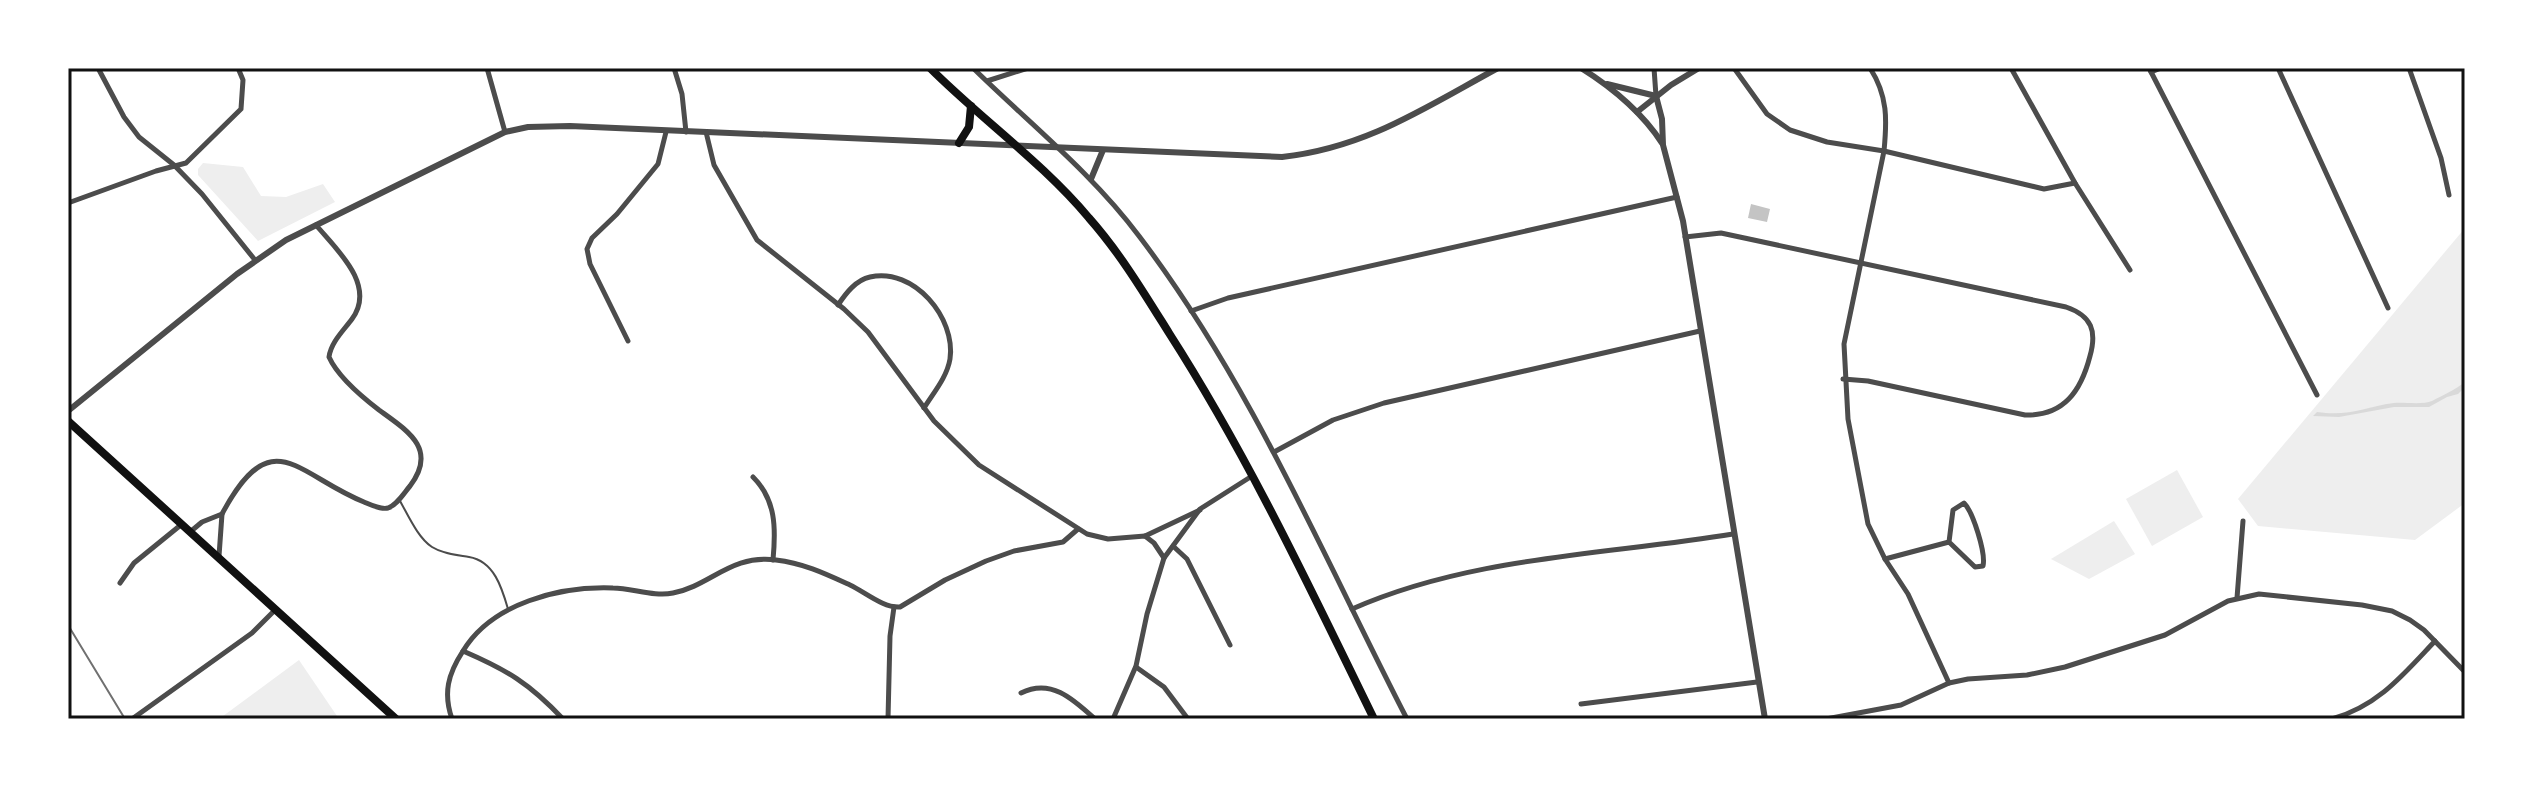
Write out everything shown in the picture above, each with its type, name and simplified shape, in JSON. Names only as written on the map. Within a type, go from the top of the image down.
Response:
[{"type":"main road","points":[[930,68],[1074,201],[1112,247],[1180,350],[1253,476],[1374,719]]},
{"type":"main road","points":[[959,143],[969,127],[971,106]]},
{"type":"main road","points":[[68,421],[396,719]]},
{"type":"street","points":[[98,68],[124,117],[139,137],[174,165],[202,194],[255,260]]},
{"type":"street","points":[[68,203],[186,163],[241,109],[243,80],[238,68]]},
{"type":"street","points":[[487,68],[505,132]]},
{"type":"street","points":[[674,68],[682,94],[686,132]]},
{"type":"street","points":[[973,68],[1091,179],[1140,237],[1191,311],[1274,452],[1407,719]]},
{"type":"street","points":[[987,81],[1028,68]]},
{"type":"street","points":[[68,411],[255,260],[315,225],[505,132],[528,127],[570,126],[1282,157],[1329,150],[1379,132],[1498,68]]},
{"type":"street","points":[[1581,68],[1607,84],[1637,112],[1663,145]]},
{"type":"street","points":[[1654,68],[1663,145],[1685,237],[1765,719]]},
{"type":"street","points":[[1637,112],[1699,68]]},
{"type":"street","points":[[1734,68],[1760,105],[1782,126],[1827,142],[1884,151],[2044,189],[2075,183]]},
{"type":"street","points":[[1870,68],[1886,103],[1888,119],[1844,344],[1843,379],[1848,419],[1865,514],[1885,559],[1908,594],[1949,683]]},
{"type":"street","points":[[2011,68],[2075,183],[2130,270]]},
{"type":"street","points":[[2161,68],[2150,70],[2317,395]]},
{"type":"street","points":[[2278,68],[2388,308]]},
{"type":"street","points":[[2409,68],[2441,158],[2449,195]]},
{"type":"street","points":[[1607,84],[1656,96]]},
{"type":"street","points":[[628,341],[592,270],[587,249],[592,238],[617,214],[658,164],[666,132]]},
{"type":"street","points":[[706,132],[714,165],[751,232],[769,252],[856,320],[884,351],[924,408],[979,465],[1078,529],[1102,538],[1145,536],[1200,509],[1253,476]]},
{"type":"street","points":[[1091,179],[1103,150]]},
{"type":"street","points":[[1191,311],[1228,298],[1677,197]]},
{"type":"street","points":[[219,557],[222,514],[242,482],[258,467],[271,462],[298,464],[347,495],[388,508],[399,500],[419,473],[422,455],[410,434],[368,401],[333,365],[330,351],[358,311],[360,294],[358,282],[348,264],[315,225]]},
{"type":"street","points":[[1685,237],[1721,233],[2066,307],[2086,318],[2094,333],[2080,388],[2064,405],[2043,414],[2025,415],[1868,381],[1843,379]]},
{"type":"street","points":[[838,305],[857,283],[871,276],[901,279],[932,302],[942,317],[951,351],[946,373],[924,408]]},
{"type":"street","points":[[1274,452],[1333,420],[1384,403],[1700,331]]},
{"type":"street","points":[[753,477],[765,490],[770,502],[775,543],[773,560]]},
{"type":"street","points":[[1964,503],[1971,511],[1984,553],[1983,566],[1975,567],[1949,542],[1953,510],[1964,503]]},
{"type":"street","points":[[1113,719],[1136,666],[1164,558],[1200,509]]},
{"type":"street","points":[[190,532],[202,522],[222,514]]},
{"type":"street","points":[[2237,598],[2243,521]]},
{"type":"street","points":[[120,583],[134,563],[182,524]]},
{"type":"street","points":[[452,719],[446,699],[447,687],[463,651],[485,623],[508,609],[558,594],[594,588],[674,593],[745,562],[773,560],[810,567],[894,607],[907,604],[945,580],[986,561],[1063,542],[1078,529]]},
{"type":"street","points":[[1352,609],[1394,593],[1489,568],[1733,534]]},
{"type":"street","points":[[1145,536],[1164,558]]},
{"type":"street","points":[[1885,559],[1949,542]]},
{"type":"street","points":[[1173,546],[1187,559],[1230,645]]},
{"type":"street","points":[[1826,719],[1901,705],[1949,683],[2027,675],[2065,667],[2165,635],[2237,598],[2272,595],[2374,606],[2410,620],[2465,672]]},
{"type":"street","points":[[888,719],[890,636],[894,607]]},
{"type":"street","points":[[132,719],[252,633],[276,609]]},
{"type":"street","points":[[2332,719],[2372,703],[2435,641]]},
{"type":"street","points":[[463,651],[518,678],[534,689],[563,719]]},
{"type":"street","points":[[1136,666],[1164,687],[1188,719]]},
{"type":"street","points":[[1581,704],[1757,682]]},
{"type":"street","points":[[1021,693],[1036,687],[1050,688],[1067,695],[1095,719]]},
{"type":"lane","points":[[399,500],[432,547],[476,559],[493,572],[501,585],[508,609]]},
{"type":"shaded area","points":[[203,163],[243,167],[261,196],[286,197],[323,184],[335,202],[258,241],[198,175]]},
{"type":"shaded area","points":[[2465,228],[2465,503],[2415,540],[2258,526],[2238,499]]},
{"type":"shaded area","points":[[2465,382],[2465,387],[2458,394],[2429,407],[2394,407],[2339,417],[2313,416],[2317,412],[2338,413],[2394,403],[2428,402]]},
{"type":"shaded area","points":[[2177,470],[2203,517],[2152,546],[2126,499]]},
{"type":"shaded area","points":[[2114,521],[2135,554],[2089,579],[2051,559]]},
{"type":"shaded area","points":[[299,660],[339,719],[219,719]]},
{"type":"building","points":[[1751,204],[1770,209],[1767,222],[1748,218]]},
{"type":"tram line","points":[[68,625],[125,719]]}]
